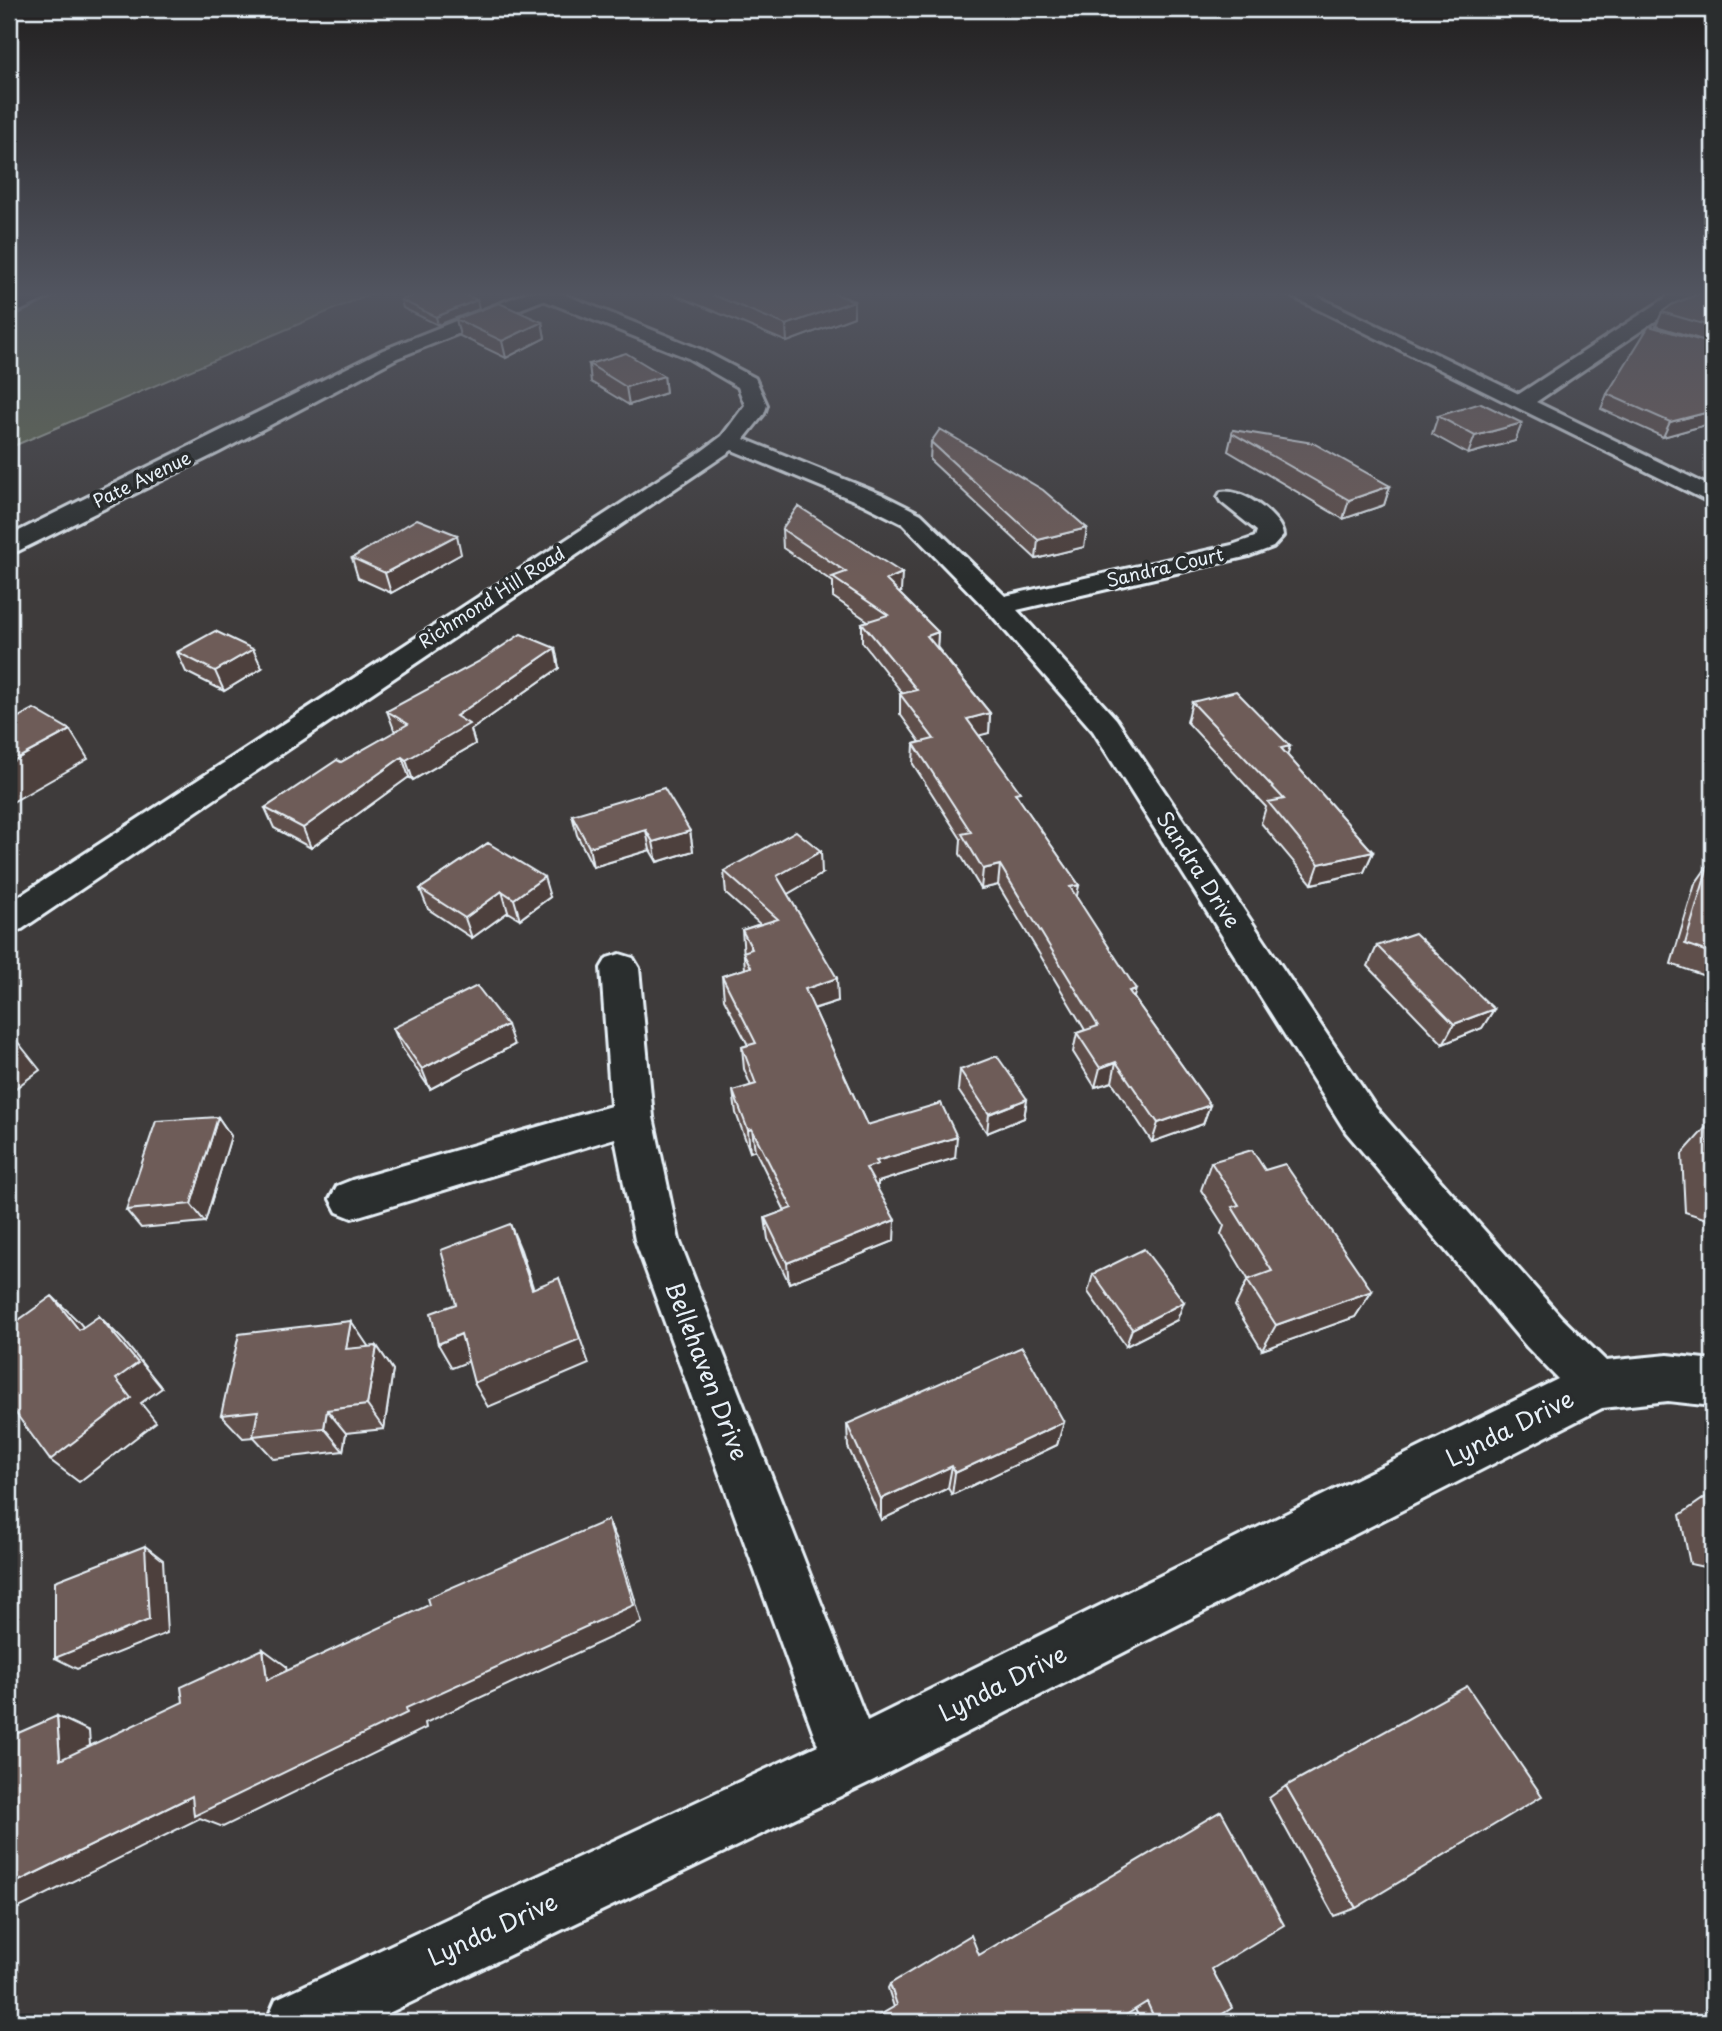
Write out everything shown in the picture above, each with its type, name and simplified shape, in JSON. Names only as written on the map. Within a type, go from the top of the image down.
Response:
[{"type":"street","name":"Pate Avenue","points":[[9,546],[327,387]]},
{"type":"street","name":"Richmond Hill Road","points":[[9,920],[730,441],[746,425],[756,405],[749,387]]},
{"type":"street","points":[[1487,387],[1713,497]]},
{"type":"street","points":[[1520,403],[1546,387]]},
{"type":"street","name":"Sandra Drive","points":[[730,441],[872,499],[912,519],[999,606],[1105,726],[1361,1119],[1544,1332],[1597,1385]]},
{"type":"street","name":"Sandra Court","points":[[999,606],[1240,551],[1264,542],[1270,536],[1270,530],[1262,520],[1230,497]]},
{"type":"street","name":"Bellehaven Drive","points":[[620,968],[632,1117],[657,1240],[853,1759]]},
{"type":"street","points":[[352,1199],[460,1164],[632,1117]]},
{"type":"street","name":"Lynda Drive","points":[[299,2022],[853,1759],[1597,1385],[1668,1378],[1713,1383]]},
{"type":"green space","points":[[9,387],[152,387],[9,448]]},
{"type":"building","points":[[1611,387],[1713,387],[1713,411],[1670,422],[1607,394]]},
{"type":"building","points":[[1481,403],[1522,423],[1475,436],[1438,416]]},
{"type":"building","points":[[940,429],[1043,490],[1087,528],[1038,540],[931,442]]},
{"type":"building","points":[[1233,430],[1313,443],[1390,486],[1349,500],[1232,433]]},
{"type":"building","points":[[798,506],[902,573],[886,580],[938,632],[927,636],[990,713],[967,719],[1020,792],[1015,793],[1079,885],[1070,887],[1136,989],[1129,991],[1210,1105],[1158,1123],[1116,1062],[1100,1068],[1077,1033],[1098,1026],[1000,865],[983,869],[962,834],[971,832],[914,744],[934,739],[900,694],[917,690],[862,623],[888,615],[832,577],[846,572],[782,529]]},
{"type":"building","points":[[417,519],[457,535],[385,573],[352,558]]},
{"type":"building","points":[[215,631],[253,649],[215,671],[177,652]]},
{"type":"building","points":[[521,634],[555,648],[456,716],[469,724],[406,760],[402,757],[303,828],[265,808],[337,760],[341,762],[408,724],[387,711],[480,661]]},
{"type":"building","points":[[1236,691],[1290,746],[1281,748],[1373,852],[1319,864],[1268,802],[1284,799],[1192,702]]},
{"type":"building","points":[[34,709],[70,730],[9,763],[9,722]]},
{"type":"building","points":[[664,788],[690,831],[653,842],[646,830],[589,847],[572,815]]},
{"type":"building","points":[[796,831],[821,851],[777,876],[837,978],[805,989],[867,1125],[941,1103],[957,1137],[876,1161],[878,1164],[866,1168],[895,1220],[787,1263],[765,1218],[792,1208],[752,1129],[748,1130],[733,1091],[756,1084],[742,1047],[756,1043],[722,976],[751,967],[743,952],[752,949],[742,930],[778,919],[724,871]]},
{"type":"building","points":[[488,843],[544,877],[514,899],[502,891],[465,918],[420,889]]},
{"type":"building","points":[[1709,864],[1713,866],[1713,954],[1685,944]]},
{"type":"building","points":[[1415,933],[1494,1009],[1454,1024],[1377,946]]},
{"type":"building","points":[[477,986],[507,1025],[422,1069],[393,1028]]},
{"type":"building","points":[[9,1036],[17,1041],[9,1047]]},
{"type":"building","points":[[997,1056],[1027,1099],[989,1114],[960,1070]]},
{"type":"building","points":[[218,1117],[191,1204],[126,1210],[156,1121]]},
{"type":"building","points":[[1707,1126],[1713,1127],[1713,1186],[1710,1185]]},
{"type":"building","points":[[1252,1150],[1265,1170],[1285,1164],[1372,1291],[1276,1325],[1247,1280],[1272,1271],[1232,1207],[1239,1205],[1211,1162]]},
{"type":"building","points":[[510,1224],[532,1289],[559,1278],[580,1339],[474,1383],[461,1334],[438,1344],[431,1313],[456,1304],[441,1250]]},
{"type":"building","points":[[1144,1249],[1184,1302],[1132,1329],[1093,1274]]},
{"type":"building","points":[[52,1296],[79,1330],[99,1316],[138,1363],[116,1379],[131,1398],[50,1460],[9,1404],[9,1327]]},
{"type":"building","points":[[351,1321],[346,1349],[377,1346],[367,1405],[327,1410],[324,1428],[253,1436],[258,1411],[221,1415],[239,1334]]},
{"type":"building","points":[[1022,1347],[1064,1422],[955,1473],[952,1466],[881,1499],[847,1424]]},
{"type":"building","points":[[608,1520],[634,1605],[406,1708],[407,1713],[194,1816],[192,1796],[9,1886],[9,1737],[57,1716],[60,1760],[183,1702],[181,1687],[263,1649],[267,1680],[429,1605],[427,1598]]},
{"type":"building","points":[[145,1546],[149,1620],[55,1658],[55,1581]]},
{"type":"building","points":[[1467,1686],[1542,1796],[1356,1908],[1286,1786]]},
{"type":"building","points":[[1221,1811],[1284,1925],[1212,1969],[1232,2008],[1210,2022],[1156,2022],[1147,2002],[1115,2022],[868,2022],[897,2005],[890,1984],[971,1935],[979,1955]]}]
